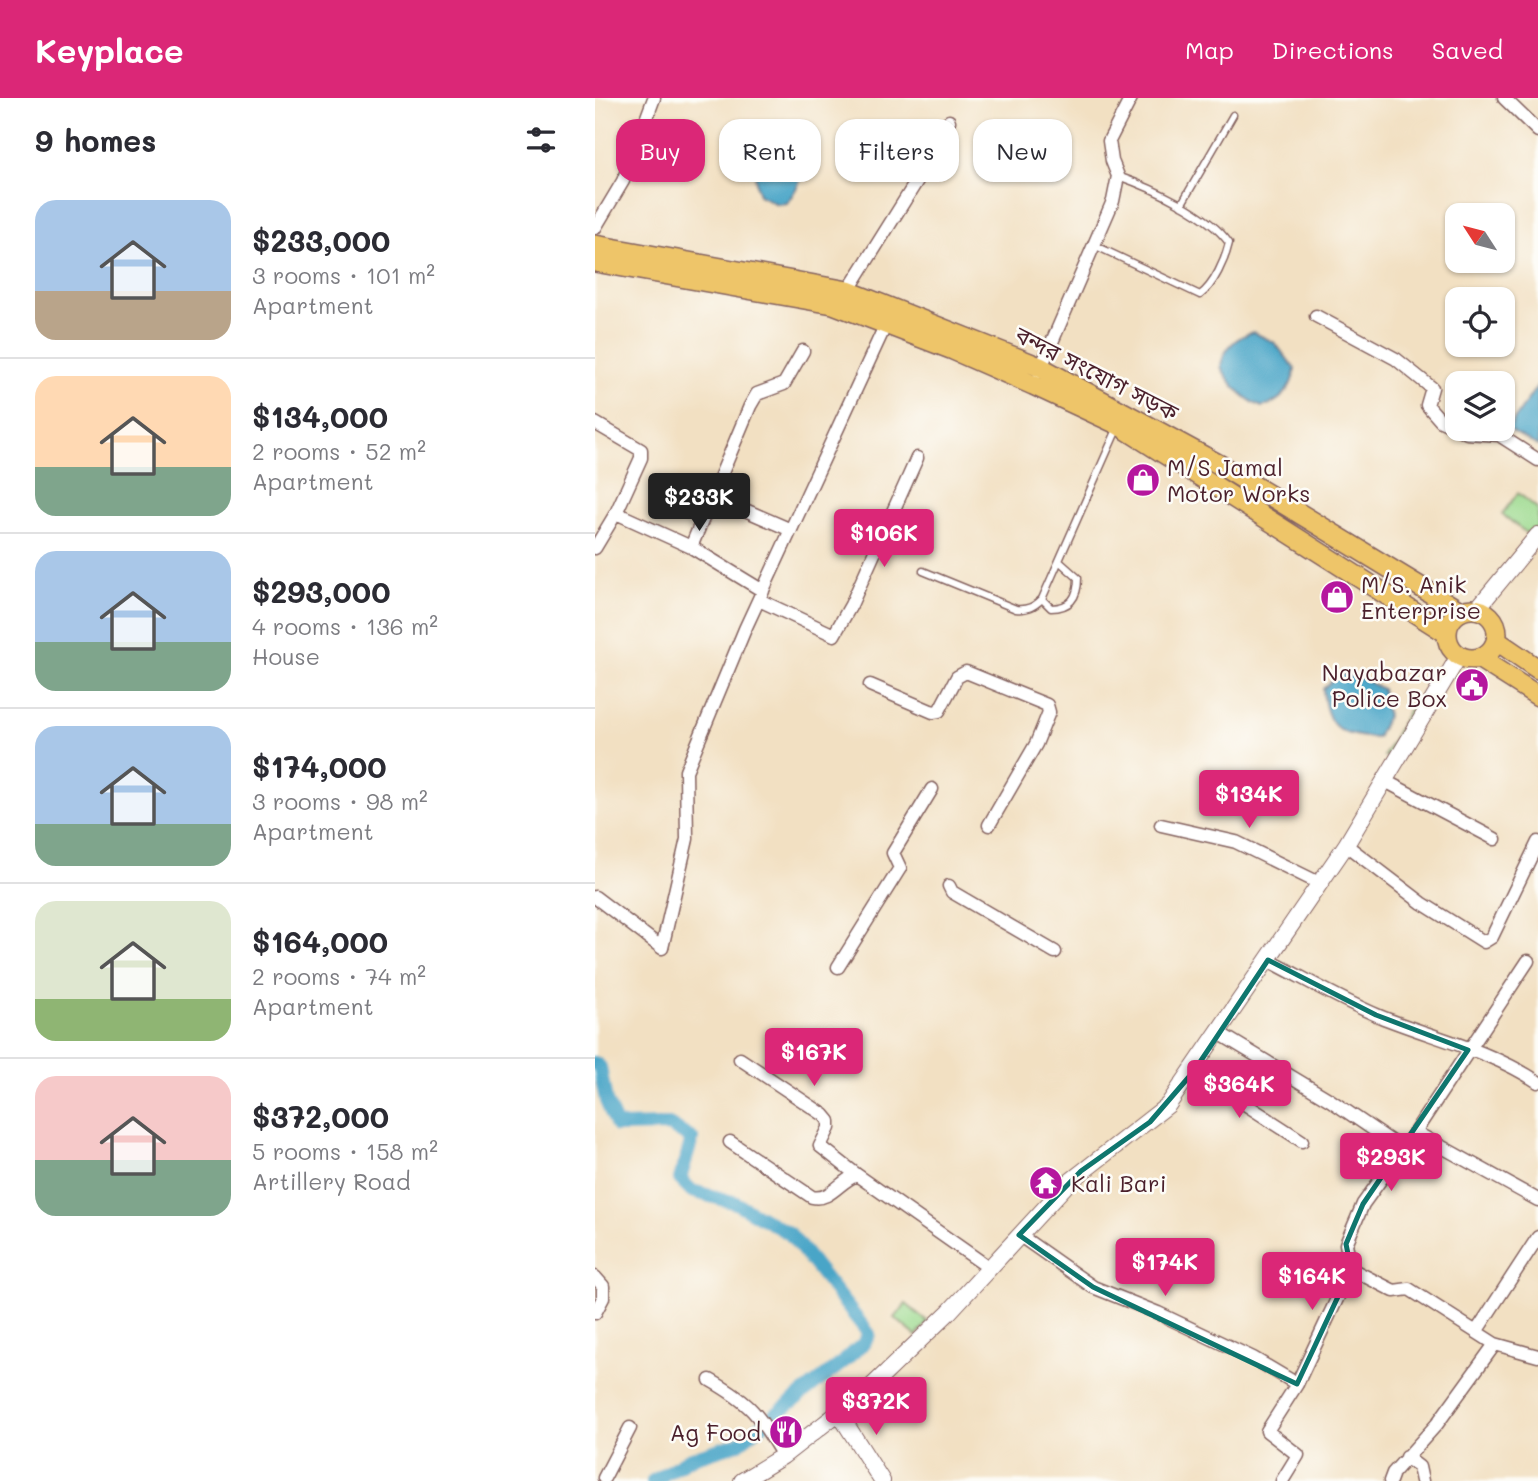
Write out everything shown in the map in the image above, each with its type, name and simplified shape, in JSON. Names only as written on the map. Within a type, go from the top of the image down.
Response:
[{"type":"highway","name":"বন্দর সংযোগ সড়ক","points":[[595,246],[848,291],[1037,376],[1220,465],[1469,610]]},
{"type":"highway","name":"বন্দর সংযোগ সড়ক","points":[[595,262],[833,304],[1037,376],[1445,632]]},
{"type":"highway","points":[[1480,659],[1487,655],[1497,641],[1496,624],[1485,612],[1469,610],[1445,632],[1450,648],[1459,656],[1480,659],[1538,696]]},
{"type":"highway","points":[[1497,641],[1538,669]]},
{"type":"street","points":[[595,228],[623,181],[655,98]]},
{"type":"street","points":[[1037,376],[1113,201],[1118,176],[1111,161],[1109,141],[1131,98]]},
{"type":"street","points":[[1503,98],[1538,131]]},
{"type":"street","points":[[848,291],[916,182]]},
{"type":"street","points":[[1316,316],[1396,359],[1432,388],[1427,405],[1441,421],[1467,433],[1499,435],[1538,460]]},
{"type":"street","points":[[595,897],[662,948],[687,839],[686,771],[761,595],[886,324]]},
{"type":"street","points":[[691,547],[757,394],[784,384],[803,351]]},
{"type":"street","points":[[595,423],[641,450],[641,458],[616,513],[595,548]]},
{"type":"street","points":[[616,513],[691,547],[761,595],[834,635],[851,605],[918,458]]},
{"type":"street","points":[[713,496],[792,530]]},
{"type":"street","points":[[1469,610],[1538,535]]},
{"type":"street","points":[[742,1481],[783,1456],[839,1413],[949,1312],[988,1267],[1081,1171],[1150,1122],[1194,1071],[1346,845],[1387,782],[1459,656]]},
{"type":"street","points":[[870,685],[933,712],[939,711],[957,677],[966,672],[1047,705],[1049,712],[1035,744],[989,825]]},
{"type":"street","points":[[1387,782],[1495,839]]},
{"type":"street","points":[[838,967],[900,868],[893,853],[932,789]]},
{"type":"street","points":[[1161,825],[1236,842],[1319,883]]},
{"type":"street","points":[[1346,845],[1422,903],[1485,942],[1492,937],[1538,842]]},
{"type":"street","points":[[949,886],[951,892],[1055,953]]},
{"type":"street","points":[[1268,960],[1376,1015],[1468,1051],[1488,1054],[1538,1083]]},
{"type":"street","points":[[1282,1481],[1298,1455],[1268,1431],[1297,1384],[1351,1269],[1346,1244],[1348,1234],[1363,1203],[1415,1132],[1528,961]]},
{"type":"street","points":[[1219,1033],[1330,1100],[1402,1149]]},
{"type":"street","points":[[740,1059],[824,1115],[829,1121],[829,1128],[820,1146],[988,1267]]},
{"type":"street","points":[[1194,1071],[1302,1141]]},
{"type":"street","points":[[1415,1132],[1538,1200]]},
{"type":"street","points":[[730,1142],[812,1197],[820,1199],[829,1195],[846,1178],[857,1175]]},
{"type":"street","points":[[1019,1235],[1093,1287],[1186,1326],[1297,1384]]},
{"type":"street","points":[[1476,1332],[1538,1237]]},
{"type":"street","points":[[1351,1269],[1394,1291],[1409,1289],[1495,1344],[1538,1356]]},
{"type":"street","points":[[595,1277],[601,1280],[603,1286],[603,1298],[595,1313]]},
{"type":"street","points":[[1390,1481],[1406,1457],[1437,1424],[1495,1344]]},
{"type":"street","points":[[710,1380],[746,1401],[758,1413],[783,1456]]},
{"type":"street","points":[[839,1413],[881,1481]]},
{"type":"street","points":[[603,1477],[630,1429]]},
{"type":"street","points":[[1406,1457],[1419,1467],[1422,1481]]},
{"type":"lane","points":[[1181,205],[1233,115]]},
{"type":"lane","points":[[1094,245],[1200,295],[1207,290],[1229,243],[1223,235],[1181,205],[1143,185],[1118,176]]},
{"type":"lane","points":[[923,571],[1016,610],[1026,610],[1042,599],[1119,425]]},
{"type":"lane","points":[[1042,599],[1051,608],[1060,608],[1070,603],[1078,592],[1077,578],[1059,561]]},
{"type":"highlighted area","points":[[1268,960],[1376,1015],[1468,1050],[1363,1204],[1346,1244],[1351,1269],[1297,1384],[1093,1287],[1019,1235],[1081,1171],[1150,1122],[1194,1071]]},
{"type":"green space","points":[[1518,493],[1538,509],[1538,525],[1530,536],[1502,514]]},
{"type":"green space","points":[[1413,701],[1419,704],[1390,758],[1384,756]]},
{"type":"green space","points":[[906,1304],[928,1322],[916,1336],[895,1318]]},
{"type":"water","points":[[756,182],[800,182],[787,203],[777,204],[759,195]]},
{"type":"water","points":[[1253,332],[1275,343],[1295,369],[1285,393],[1275,402],[1262,407],[1238,391],[1221,367],[1224,355],[1231,345]]},
{"type":"water","points":[[1537,386],[1538,446],[1515,433],[1515,419]]},
{"type":"water","points":[[1339,674],[1361,678],[1382,689],[1387,716],[1377,738],[1344,732],[1331,721],[1323,689]]},
{"type":"waterway","points":[[595,1063],[600,1067],[606,1101],[617,1126],[669,1125],[692,1139],[680,1179],[692,1191],[736,1203],[790,1234],[869,1334],[864,1343],[841,1364],[739,1443],[689,1459],[653,1481]]},
{"type":"place","name":"M/S Jamal Motor Works","points":[[1143,480]]},
{"type":"place","name":"M/S. Anik Enterprise","points":[[1337,597]]},
{"type":"place","name":"Nayabazar Police Box","points":[[1472,685]]},
{"type":"place","name":"Kali Bari","points":[[1046,1183]]},
{"type":"place","name":"Ag Food","points":[[786,1432]]}]
